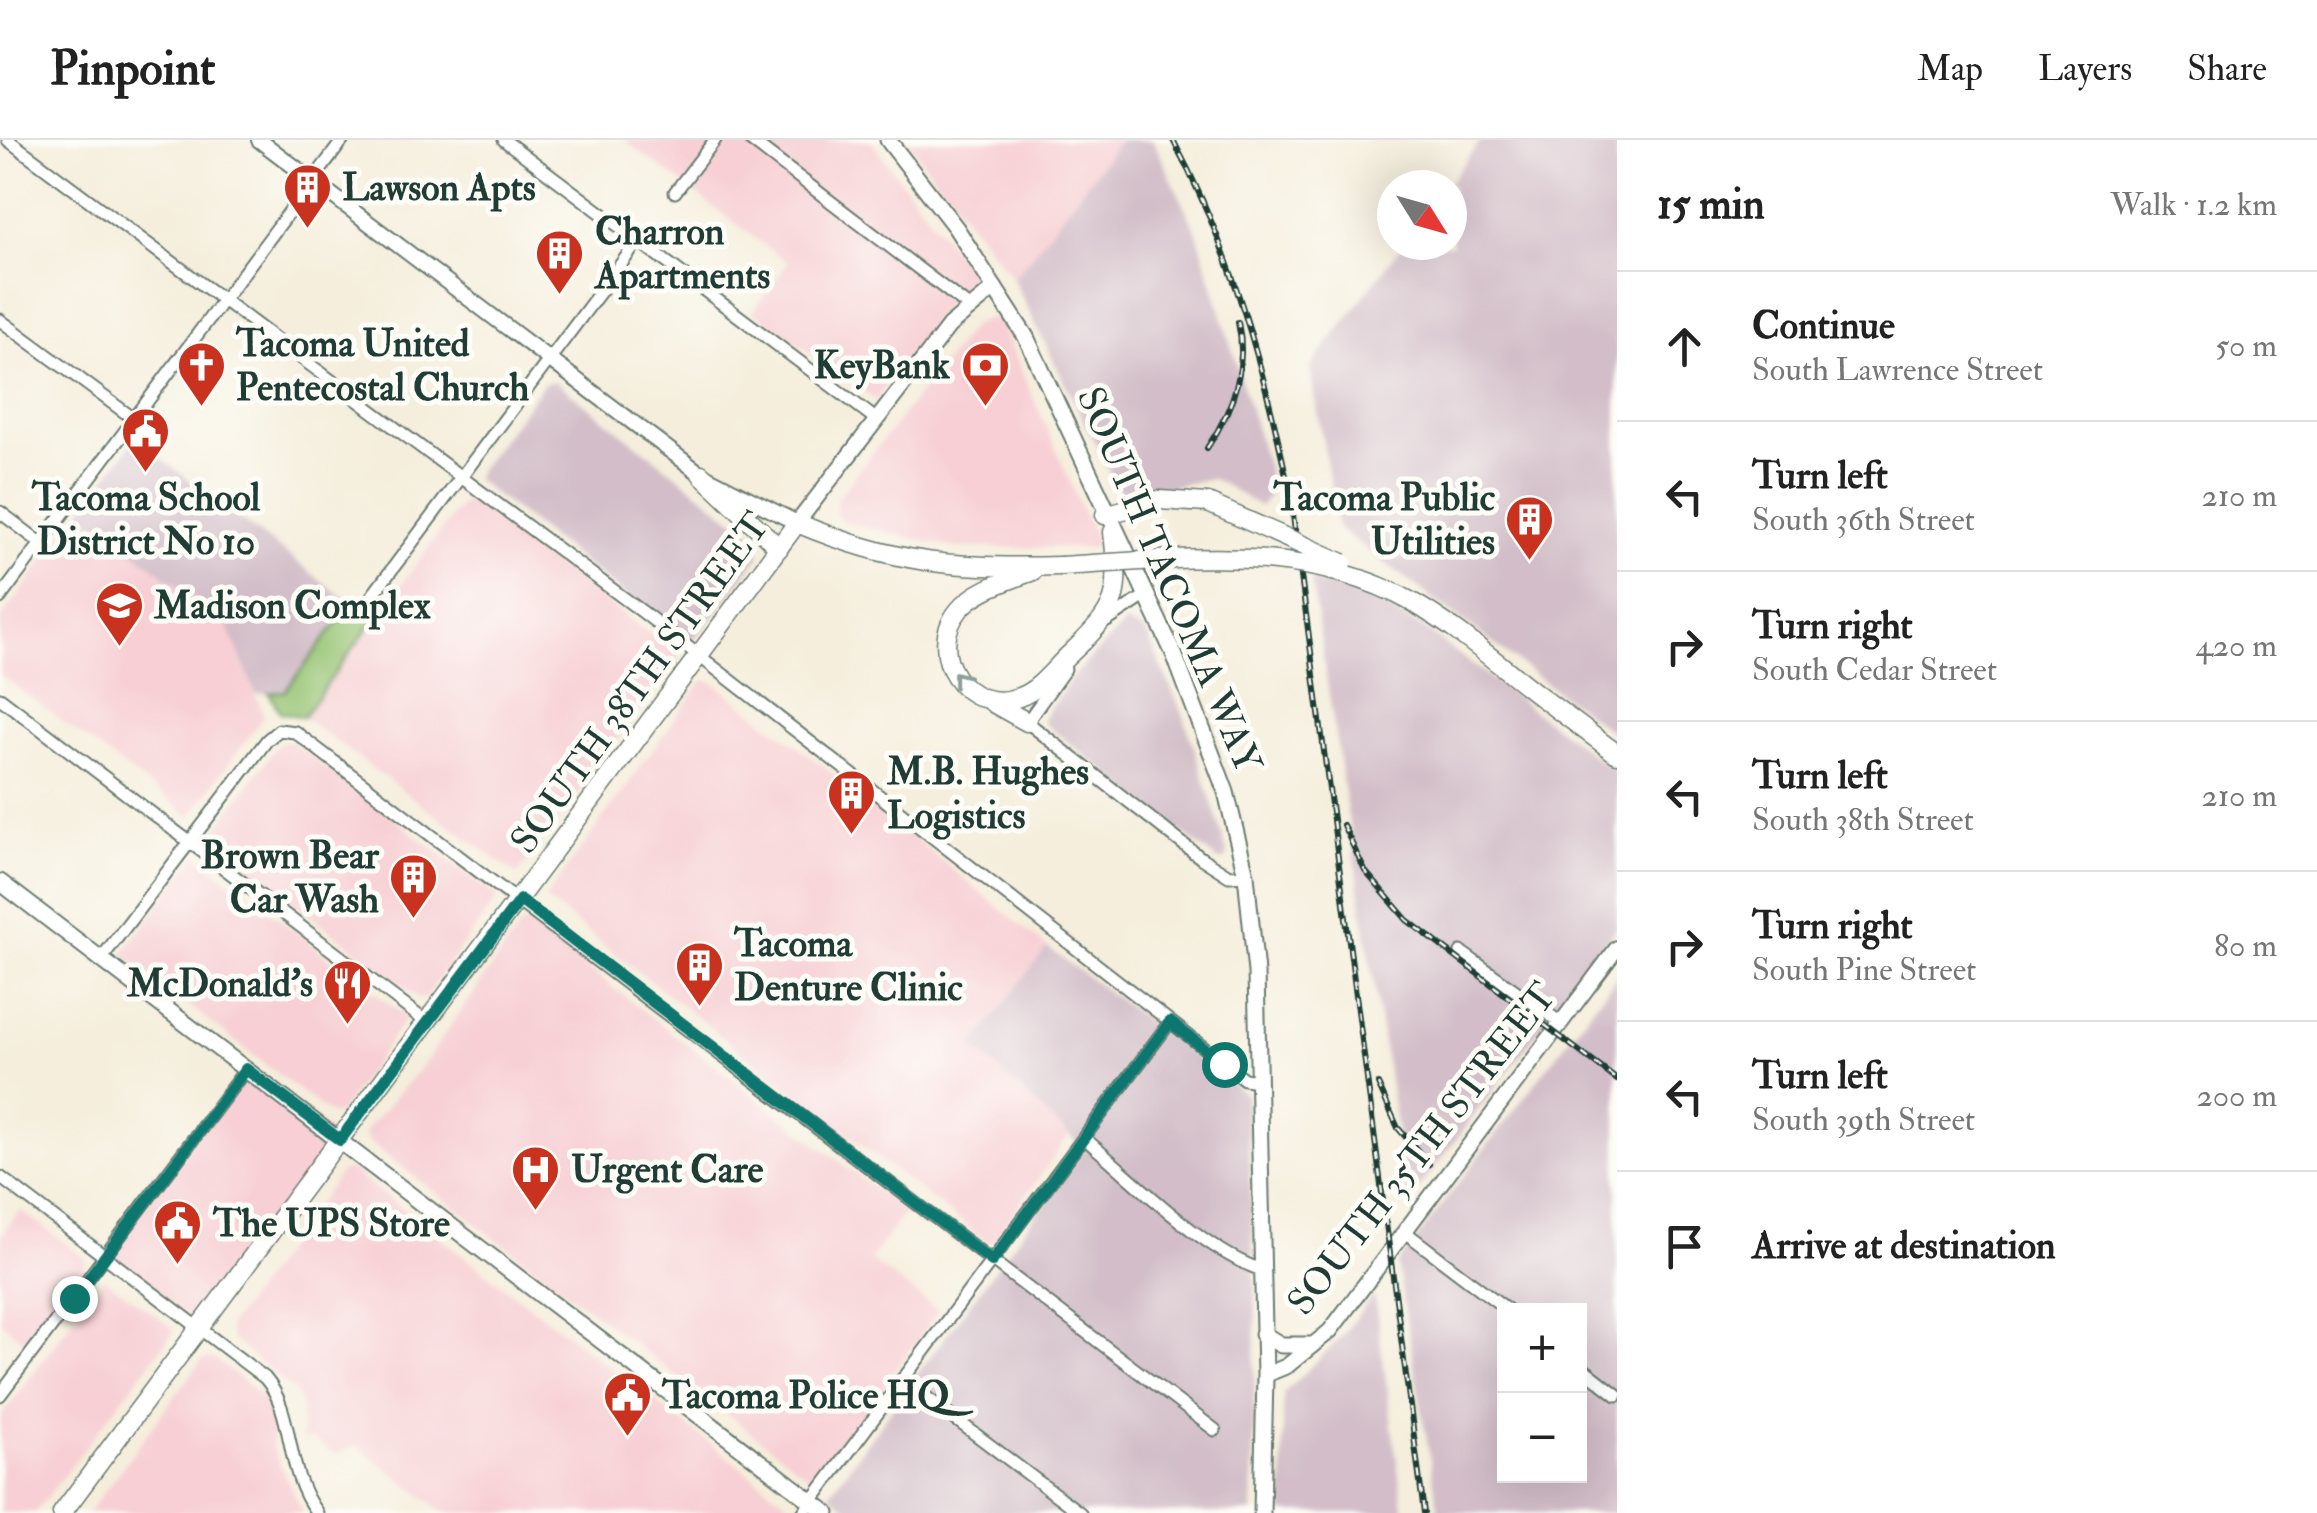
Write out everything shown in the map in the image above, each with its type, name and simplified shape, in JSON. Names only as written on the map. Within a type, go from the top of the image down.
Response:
[{"type":"main road","name":"SOUTH TACOMA WAY","points":[[888,140],[995,288],[1050,384],[1109,523],[1209,738],[1246,875],[1256,972],[1264,1334],[1262,1513]]},
{"type":"main road","points":[[701,474],[779,548]]},
{"type":"main road","points":[[990,701],[1025,695],[1092,633],[1115,600],[1119,585],[1109,523],[1159,500],[1208,504],[1311,547],[1386,588],[1448,626],[1617,754]]},
{"type":"main road","points":[[797,524],[856,548],[924,564],[1051,566],[1268,558],[1309,562],[1386,588]]},
{"type":"main road","name":"SOUTH 38TH STREET","points":[[62,1513],[797,524]]},
{"type":"main road","points":[[1027,722],[968,691],[951,670],[947,632],[970,599],[1051,566]]},
{"type":"main road","points":[[0,882],[340,1140],[807,1507],[827,1513]]},
{"type":"main road","points":[[1264,1334],[1282,1345],[1312,1346]]},
{"type":"street","points":[[8,140],[700,658],[1244,1079],[1258,1081]]},
{"type":"street","points":[[259,140],[701,474],[797,524]]},
{"type":"street","points":[[0,598],[343,140]]},
{"type":"street","points":[[504,140],[878,420]]},
{"type":"street","points":[[675,192],[715,140]]},
{"type":"street","points":[[750,140],[969,306]]},
{"type":"street","points":[[363,608],[638,240]]},
{"type":"street","name":"SOUTH 38TH STREET","points":[[797,524],[949,326],[995,288]]},
{"type":"street","points":[[0,320],[134,418]]},
{"type":"street","points":[[0,512],[41,543]]},
{"type":"street","points":[[1144,596],[1092,633],[1027,722],[1200,858],[1229,876],[1246,875]]},
{"type":"street","points":[[0,698],[429,1024]]},
{"type":"street","points":[[101,959],[264,744],[282,730],[310,742],[1215,1430]]},
{"type":"street","name":"SOUTH 35TH STREET","points":[[1264,1375],[1287,1366],[1330,1330],[1617,948]]},
{"type":"street","points":[[1461,952],[1561,1023]]},
{"type":"street","points":[[807,1507],[1170,1022]]},
{"type":"street","points":[[0,1396],[246,1069]]},
{"type":"street","points":[[1084,1138],[1209,1240],[1246,1265],[1262,1270]]},
{"type":"street","points":[[0,1177],[260,1372],[278,1396],[298,1481],[317,1513]]},
{"type":"street","points":[[1404,1232],[1499,1303]]},
{"type":"street","points":[[1587,1371],[1617,1395]]},
{"type":"street","points":[[902,1379],[1080,1513]]},
{"type":"shaded area","points":[[624,140],[870,140],[976,279],[947,303],[876,400],[752,312],[788,263]]},
{"type":"shaded area","points":[[906,140],[1120,140],[1013,279]]},
{"type":"shaded area","points":[[1120,140],[1153,140],[1197,232],[1269,473],[1270,493],[1261,507],[1212,478],[1122,497],[1013,279]]},
{"type":"shaded area","name":"Tacoma Public Utilities","points":[[1481,140],[1617,140],[1617,736],[1338,528],[1310,368],[1391,260],[1467,260],[1467,170],[1458,170]]},
{"type":"shaded area","points":[[987,318],[999,319],[1099,548],[954,548],[846,522],[836,515],[836,500],[972,326]]},
{"type":"shaded area","points":[[555,381],[759,539],[759,556],[690,645],[476,480],[477,472],[544,383]]},
{"type":"shaded area","points":[[135,439],[352,604],[285,691],[256,694],[226,622],[81,511]]},
{"type":"shaded area","points":[[466,497],[680,656],[517,875],[303,717]]},
{"type":"shaded area","name":"Madison Complex","points":[[81,511],[227,622],[264,716],[190,816],[0,675],[0,620]]},
{"type":"shaded area","points":[[1311,579],[1364,595],[1425,629],[1617,773],[1617,927],[1408,1203]]},
{"type":"shaded area","points":[[1126,623],[1145,631],[1183,714],[1220,827],[1228,856],[1224,861],[1217,860],[1044,723],[1043,718],[1077,671]]},
{"type":"shaded area","points":[[703,680],[712,681],[869,801],[1047,947],[973,1046],[1070,1134],[995,1239],[988,1243],[545,899]]},
{"type":"shaded area","points":[[291,741],[498,897],[425,998],[420,999],[209,839],[280,742]]},
{"type":"shaded area","points":[[196,855],[407,1017],[339,1113],[331,1115],[122,954]]},
{"type":"shaded area","points":[[529,923],[905,1212],[870,1260],[939,1311],[818,1476],[811,1478],[366,1140],[364,1132],[426,1061],[521,925]]},
{"type":"shaded area","points":[[1047,947],[1246,1094],[1256,1306],[1252,1513],[854,1513],[829,1494],[1084,1149],[973,1046]]},
{"type":"shaded area","points":[[1617,976],[1617,1513],[1439,1513],[1397,1264]]},
{"type":"shaded area","points":[[246,1069],[340,1139],[201,1328],[105,1256]]},
{"type":"shaded area","points":[[350,1169],[787,1502],[785,1513],[445,1513],[357,1445],[336,1454],[311,1439],[302,1440],[301,1404],[295,1391],[231,1339],[228,1327],[341,1172]]},
{"type":"shaded area","points":[[20,1210],[84,1257],[86,1265],[27,1343],[0,1321],[0,1237]]},
{"type":"shaded area","points":[[104,1278],[173,1328],[173,1333],[35,1513],[0,1513],[0,1418]]},
{"type":"shaded area","points":[[1374,1295],[1404,1513],[1283,1513],[1283,1394],[1340,1338]]},
{"type":"shaded area","points":[[213,1358],[272,1403],[272,1447],[303,1513],[88,1513],[202,1360]]},
{"type":"green space","points":[[352,604],[374,620],[303,717],[280,712],[269,693],[285,691]]},
{"type":"railway","points":[[1173,140],[1230,270],[1270,407],[1291,500],[1424,1513]]},
{"type":"railway","points":[[1207,448],[1236,388],[1241,355],[1238,322]]},
{"type":"railway","points":[[1343,825],[1365,871],[1407,920],[1617,1080]]},
{"type":"railway","points":[[1378,1084],[1398,1128],[1429,1164]]},
{"type":"place","name":"Lawson Apts","points":[[307,230]]},
{"type":"place","name":"Charron Apartments","points":[[560,296]]},
{"type":"place","name":"Tacoma United Pentecostal Church","points":[[201,408]]},
{"type":"place","name":"KeyBank","points":[[985,408]]},
{"type":"place","name":"Tacoma School District No 10","points":[[146,474]]},
{"type":"place","name":"Tacoma Public Utilities","points":[[1530,562]]},
{"type":"place","name":"Madison Complex","points":[[119,648]]},
{"type":"place","name":"M.B. Hughes Logistics","points":[[852,836]]},
{"type":"place","name":"Brown Bear Car Wash","points":[[414,920]]},
{"type":"place","name":"Tacoma Denture Clinic","points":[[699,1008]]},
{"type":"place","name":"McDonald's","points":[[348,1026]]},
{"type":"place","name":"Urgent Care","points":[[536,1212]]},
{"type":"place","name":"The UPS Store","points":[[178,1266]]},
{"type":"place","name":"Tacoma Police HQ","points":[[627,1438]]},
{"type":"route","points":[[74,1298],[246,1069],[340,1140],[520,900],[992,1261],[1170,1022],[1224,1064]]}]
